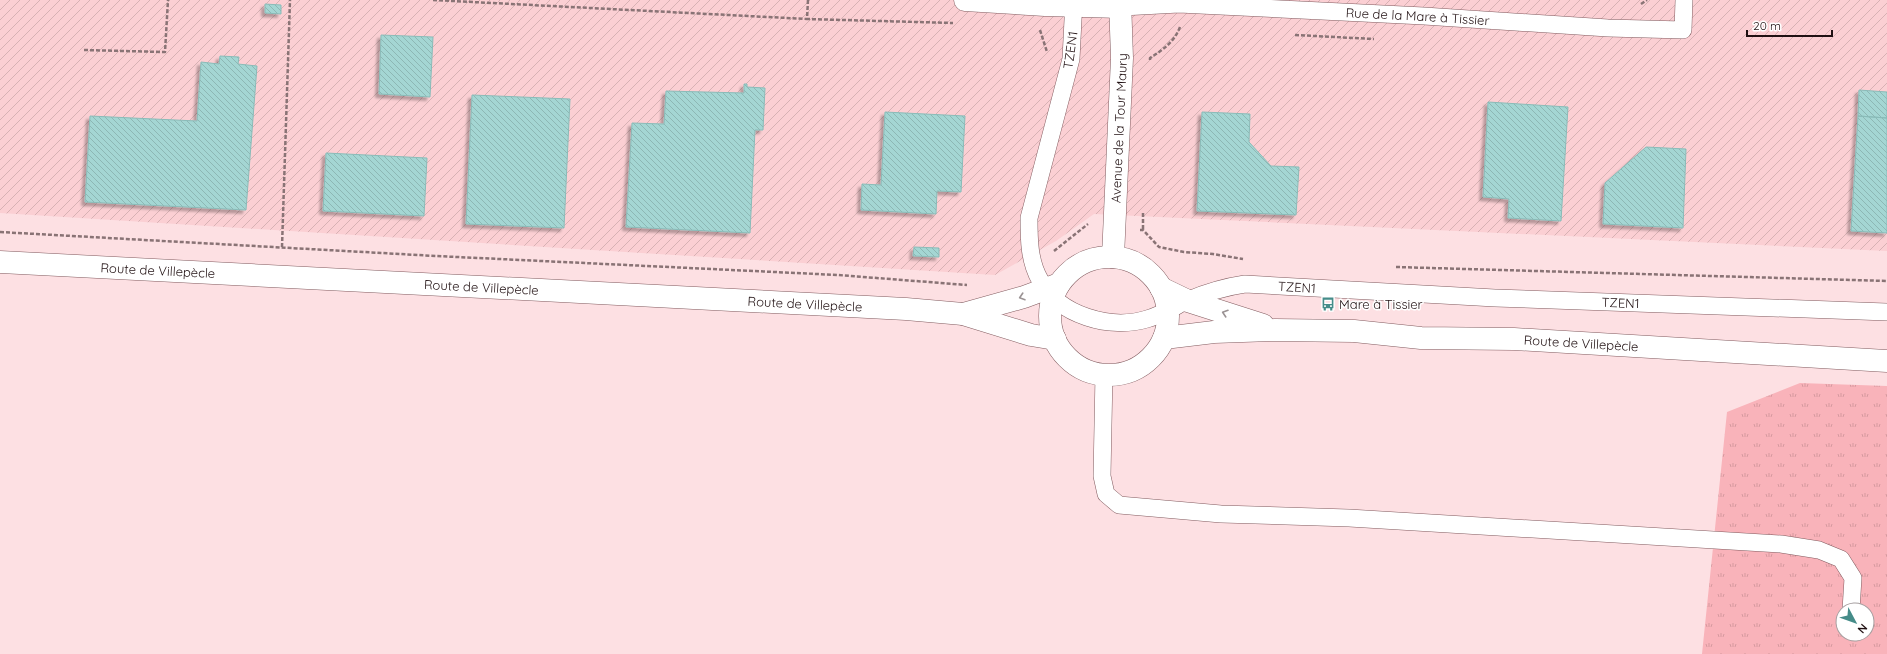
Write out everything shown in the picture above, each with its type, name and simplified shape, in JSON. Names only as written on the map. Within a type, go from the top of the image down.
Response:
[{"type":"main road","points":[[964,0],[1121,4]]},
{"type":"main road","name":"Avenue de la Tour Maury","points":[[1113,257],[1122,58],[1121,4]]},
{"type":"main road","points":[[1113,257],[1132,261],[1149,272],[1161,288],[1168,310],[1167,324],[1164,338],[1154,354],[1140,366],[1123,373],[1104,374],[1089,371],[1075,363],[1063,353],[1055,339],[1051,325],[1051,311],[1053,290],[1069,272],[1083,263],[1098,258],[1113,257]]},
{"type":"main road","name":"Route de Villepècle","points":[[0,262],[906,309],[963,314],[1031,335],[1055,339]]},
{"type":"main road","name":"Route de Villepècle","points":[[1161,288],[1188,301],[1275,330]]},
{"type":"main road","name":"Route de Villepècle","points":[[963,314],[1053,290]]},
{"type":"main road","name":"Route de Villepècle","points":[[1164,338],[1214,332],[1275,330],[1354,331],[1421,338],[1514,340],[1887,361]]},
{"type":"lane","name":"Rue de la Mare à Tissier","points":[[1121,4],[1179,4],[1424,16],[1608,28],[1683,30],[1684,0]]},
{"type":"lane","name":"TZEN1","points":[[1075,3],[1071,59],[1030,218],[1031,251],[1034,265],[1067,307],[1083,315],[1104,322],[1120,323],[1148,319],[1216,290],[1245,284],[1495,298],[1887,312]]},
{"type":"lane","points":[[1104,374],[1102,476],[1106,494],[1119,505],[1221,514],[1349,518],[1780,544],[1819,550],[1841,560],[1853,578],[1852,602]]},
{"type":"path","points":[[84,50],[165,52],[168,0]]},
{"type":"path","points":[[282,247],[290,0]]},
{"type":"path","points":[[433,0],[807,19],[955,24]]},
{"type":"path","points":[[807,19],[808,0]]},
{"type":"path","points":[[1150,65],[1150,58],[1175,39],[1181,25],[1179,4]]},
{"type":"path","points":[[1143,210],[1143,230]]},
{"type":"path","points":[[0,232],[838,275],[973,285]]},
{"type":"path","points":[[1393,267],[1887,281]]},
{"type":"shaded area","points":[[0,0],[1887,0],[1887,251],[1094,214],[1056,241],[995,275],[0,213]]},
{"type":"green space","points":[[1800,383],[1887,386],[1887,654],[1702,654],[1727,412]]},
{"type":"building","points":[[265,4],[281,5],[281,14],[265,13]]},
{"type":"building","points":[[381,35],[433,37],[430,97],[379,94]]},
{"type":"building","points":[[220,56],[239,57],[238,64],[257,66],[246,210],[85,202],[90,116],[197,121],[201,62],[219,64]]},
{"type":"building","points":[[744,84],[747,84],[747,87],[765,88],[763,130],[755,130],[750,233],[626,227],[632,123],[664,124],[666,91],[744,93]]},
{"type":"building","points":[[1859,90],[1887,92],[1887,118],[1858,116]]},
{"type":"building","points":[[472,95],[570,99],[564,228],[466,224]]},
{"type":"building","points":[[1488,102],[1568,107],[1561,221],[1508,218],[1509,199],[1483,197]]},
{"type":"building","points":[[885,112],[965,116],[961,192],[937,191],[936,214],[861,210],[862,184],[881,185]]},
{"type":"building","points":[[1202,112],[1250,114],[1249,142],[1271,166],[1299,167],[1296,215],[1197,211]]},
{"type":"building","points":[[1858,116],[1887,118],[1887,233],[1851,231]]},
{"type":"building","points":[[1646,147],[1686,149],[1683,228],[1603,224],[1605,183]]},
{"type":"building","points":[[326,153],[427,158],[424,216],[323,211]]},
{"type":"building","points":[[914,247],[939,248],[939,257],[913,256]]},
{"type":"place","name":"Mare à Tissier","points":[[1328,304]]}]
